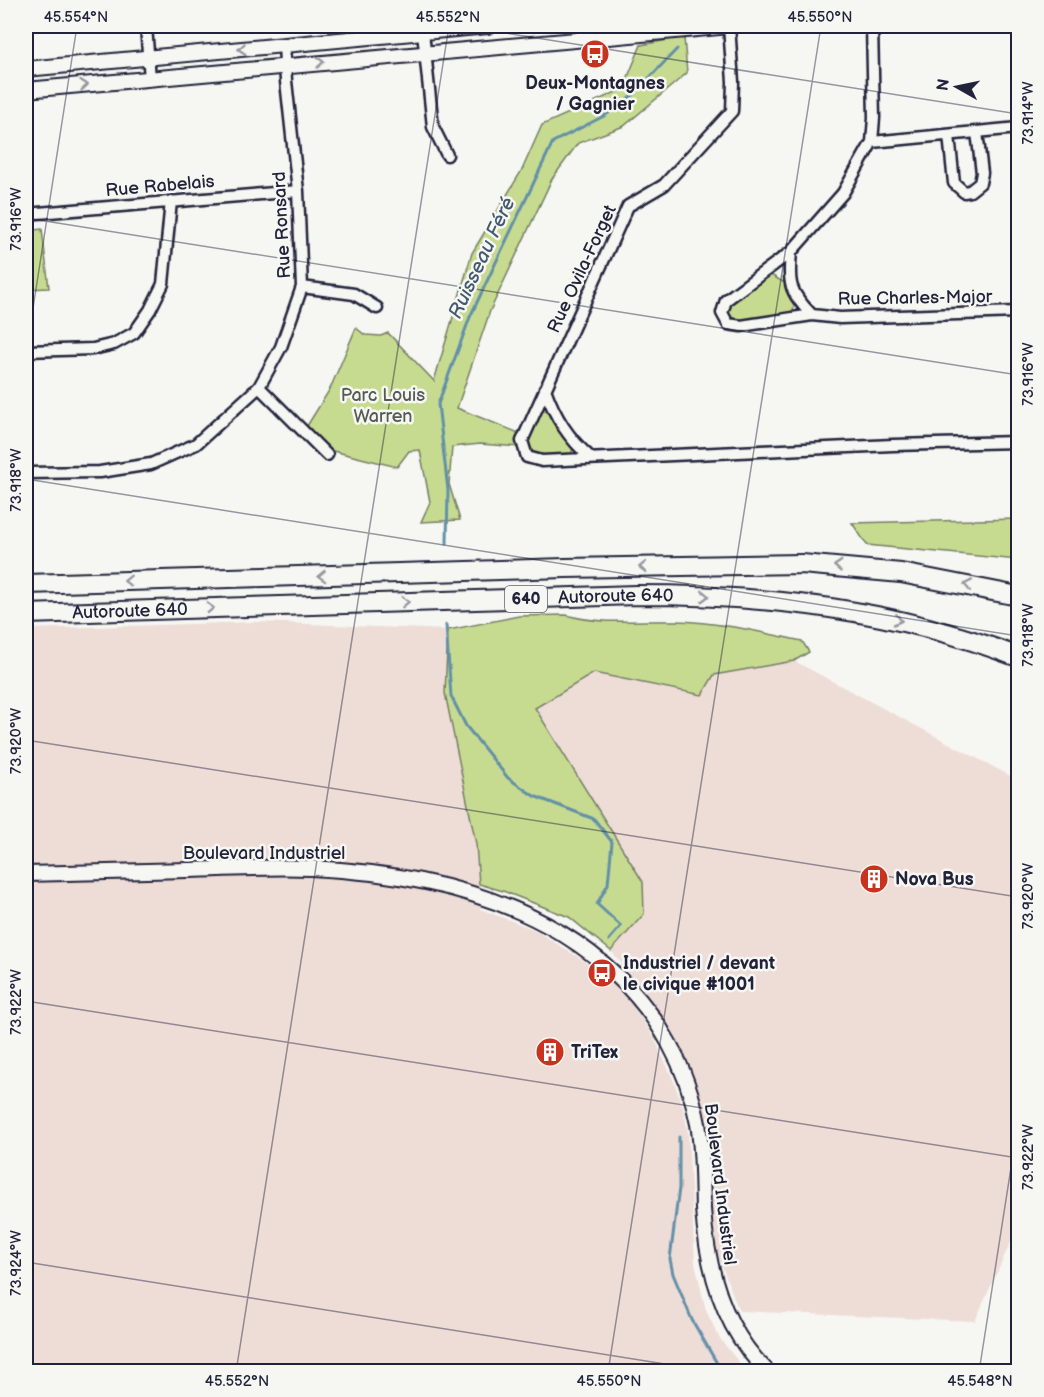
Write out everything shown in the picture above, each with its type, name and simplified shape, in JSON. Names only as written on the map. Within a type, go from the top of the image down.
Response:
[{"type":"highway","name":"Autoroute 640","points":[[26,584],[565,568],[801,564],[901,573],[1018,596]]},
{"type":"highway","name":"Autoroute 640","points":[[26,614],[636,595],[738,597],[807,604],[885,617],[955,635],[1018,657]]},
{"type":"street","points":[[146,26],[150,79]]},
{"type":"street","points":[[26,69],[488,26]]},
{"type":"street","points":[[26,90],[425,52],[582,32],[729,26]]},
{"type":"street","name":"Rue Ovila-Forget","points":[[729,26],[733,82],[732,111],[664,185],[628,206],[522,441],[528,457],[542,461],[893,444],[1018,442]]},
{"type":"street","name":"Rue Charles-Major","points":[[872,26],[874,118],[872,142],[843,193],[791,252],[726,300],[722,313],[728,324],[741,326],[812,315],[840,318],[1018,312]]},
{"type":"street","points":[[423,32],[433,127],[447,155]]},
{"type":"street","name":"Rue Ronsard","points":[[26,473],[100,472],[151,464],[196,444],[259,387],[281,347],[302,287],[298,191],[284,45]]},
{"type":"street","points":[[872,142],[1018,128]]},
{"type":"street","points":[[949,135],[954,183],[964,192],[970,191],[980,183],[982,173],[977,132]]},
{"type":"street","name":"Rue Rabelais","points":[[26,214],[298,191]]},
{"type":"street","points":[[26,351],[93,349],[114,344],[134,333],[150,310],[163,284],[171,201]]},
{"type":"street","name":"Rue Charles-Major","points":[[791,252],[788,276],[790,286],[797,301],[812,315]]},
{"type":"street","points":[[302,287],[354,294],[377,308]]},
{"type":"street","points":[[259,387],[327,455]]},
{"type":"street","points":[[545,389],[554,414],[574,444],[591,458]]},
{"type":"street","name":"Boulevard Industriel","points":[[26,874],[278,867],[369,873],[423,882],[489,900],[541,922],[575,941],[607,966],[633,992],[661,1030],[679,1064],[690,1090],[698,1127],[706,1238],[718,1292],[727,1315],[740,1338],[752,1356],[768,1371]]},
{"type":"shaded area","points":[[259,622],[448,630],[445,693],[476,844],[480,909],[533,929],[601,973],[632,1004],[654,1038],[683,1107],[688,1133],[695,1263],[706,1311],[720,1339],[746,1371],[26,1371],[26,629]]},
{"type":"shaded area","points":[[794,661],[1018,780],[1018,1226],[975,1321],[739,1311],[717,1253],[696,1082],[675,1039],[650,998],[611,951],[644,914],[535,708],[594,673],[701,695],[714,675]]},
{"type":"green space","name":"Parc Louis Warren","points":[[684,37],[687,73],[624,126],[578,143],[552,179],[490,311],[457,408],[519,433],[521,441],[519,447],[480,444],[452,447],[449,484],[460,520],[421,522],[430,502],[420,450],[409,451],[397,467],[329,450],[307,426],[330,389],[356,328],[365,335],[381,336],[388,333],[434,381],[472,253],[522,170],[542,125],[623,89],[641,45]]},
{"type":"green space","points":[[42,229],[49,288],[26,289],[26,231]]},
{"type":"green space","points":[[764,271],[790,286],[797,301],[788,319],[728,324],[726,300]]},
{"type":"green space","points":[[538,409],[554,414],[574,443],[571,456],[527,457],[522,441]]},
{"type":"green space","points":[[1018,519],[1018,560],[867,545],[852,523]]},
{"type":"green space","points":[[566,615],[606,621],[675,621],[723,625],[802,641],[809,652],[794,661],[714,675],[702,695],[594,673],[535,708],[643,882],[644,914],[611,951],[569,917],[479,884],[476,844],[445,693],[448,630],[519,616]]},
{"type":"waterway","name":"Ruisseau Féré","points":[[447,543],[448,490],[438,404],[470,317],[553,142],[604,116],[631,97],[677,49]]},
{"type":"waterway","name":"Ruisseau Féré","points":[[446,625],[451,696],[466,726],[508,778],[534,796],[594,819],[612,842],[608,884],[597,904],[621,926],[609,940]]},
{"type":"waterway","name":"Ruisseau Féré","points":[[679,1137],[679,1188],[670,1259],[673,1274],[692,1320],[722,1372]]},
{"type":"place","name":"Deux-Montagnes / Gagnier","points":[[595,54]]},
{"type":"place","name":"Nova Bus","points":[[874,879]]},
{"type":"place","name":"Industriel / devant le civique #1001","points":[[602,973]]},
{"type":"place","name":"TriTex","points":[[550,1052]]}]
